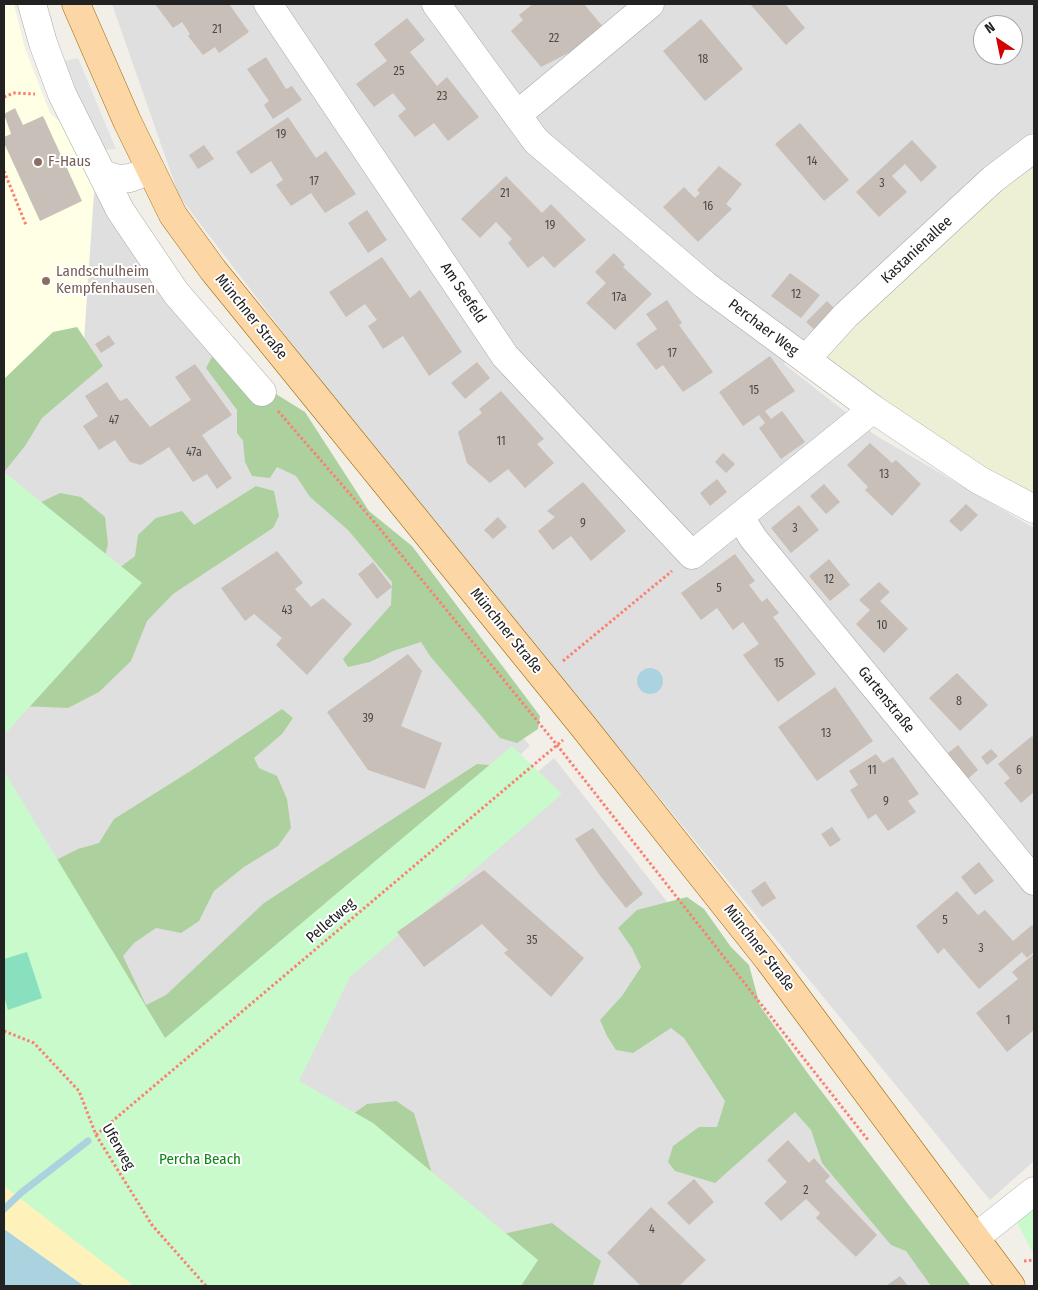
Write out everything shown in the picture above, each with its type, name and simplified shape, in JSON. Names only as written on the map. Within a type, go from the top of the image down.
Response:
[{"type":"main road","name":"Münchner Straße","points":[[76,4],[173,215],[213,270],[583,726],[768,959],[1011,1286]]},
{"type":"street","points":[[32,4],[42,43],[62,94],[120,210],[176,292],[262,392]]},
{"type":"street","name":"Am Seefeld","points":[[268,4],[505,356],[692,555]]},
{"type":"street","name":"Perchaer Weg","points":[[436,4],[536,141],[705,285],[873,409],[979,480],[1034,509]]},
{"type":"street","points":[[517,115],[650,4]]},
{"type":"street","name":"Kastanienallee","points":[[806,359],[846,315],[993,179],[1034,148]]},
{"type":"street","points":[[103,174],[118,179],[130,178],[151,170]]},
{"type":"street","points":[[692,555],[873,409]]},
{"type":"street","name":"Gartenstraße","points":[[740,517],[753,538],[1034,881]]},
{"type":"street","points":[[976,1237],[1034,1191]]},
{"type":"path","points":[[4,171],[26,225]]},
{"type":"path","points":[[262,392],[376,524],[557,745],[872,1145]]},
{"type":"path","points":[[544,678],[692,555]]},
{"type":"path","name":"Pelletweg","points":[[96,1135],[557,745],[583,726]]},
{"type":"path","name":"Uferweg","points":[[4,1031],[34,1043],[79,1091],[96,1135],[152,1225],[206,1286]]},
{"type":"shaded area","points":[[4,4],[14,4],[25,48],[50,113],[83,143],[94,192],[376,558],[530,746],[389,869],[165,1038],[4,773]]},
{"type":"shaded area","name":"Landschulheim Kempfenhausen","points":[[4,4],[14,4],[25,48],[50,113],[83,143],[94,192],[82,370],[4,427]]},
{"type":"shaded area","points":[[112,4],[1034,4],[1034,131],[968,186],[784,364],[875,435],[1034,528],[1034,1161],[990,1200],[360,433],[179,196]]},
{"type":"shaded area","points":[[78,58],[116,149],[100,150],[63,61]]},
{"type":"shaded area","points":[[1034,154],[1034,497],[945,447],[835,370],[826,356],[831,341]]},
{"type":"shaded area","points":[[554,758],[712,959],[964,1286],[305,1286],[182,1074]]},
{"type":"green space","points":[[77,327],[103,366],[42,418],[25,446],[4,472],[4,379],[53,332]]},
{"type":"green space","points":[[213,355],[305,412],[369,511],[412,546],[540,716],[538,729],[517,743],[500,738],[430,656],[421,642],[393,651],[370,662],[348,667],[343,659],[391,605],[392,582],[348,530],[310,497],[296,476],[277,467],[270,478],[252,476],[245,462],[243,441],[237,433],[237,410],[206,368]]},
{"type":"green space","points":[[4,472],[142,583],[4,735]]},
{"type":"green space","points":[[256,486],[274,491],[279,516],[273,528],[173,594],[147,621],[131,661],[99,692],[68,708],[23,706],[4,526],[16,514],[60,493],[81,497],[105,517],[108,544],[103,564],[109,576],[135,556],[138,535],[156,518],[182,511],[194,525]]},
{"type":"green space","points":[[282,709],[293,718],[282,734],[254,758],[259,768],[277,776],[287,799],[291,828],[278,846],[244,867],[214,891],[199,921],[181,933],[156,928],[134,943],[123,956],[146,1005],[166,995],[264,903],[477,764],[515,767],[491,841],[184,1134],[4,782],[50,863],[78,849],[99,843],[114,819],[192,770]]},
{"type":"green space","name":"Percha Beach","points":[[512,746],[562,794],[350,977],[299,1081],[373,1123],[538,1260],[521,1286],[134,1286],[4,1186],[4,771],[165,1038]]},
{"type":"green space","points":[[687,897],[704,909],[731,947],[749,965],[760,1006],[809,1075],[971,1286],[931,1286],[906,1251],[891,1245],[822,1163],[811,1130],[795,1112],[715,1183],[675,1171],[668,1162],[673,1146],[699,1127],[717,1127],[725,1101],[684,1038],[671,1028],[633,1053],[616,1050],[600,1020],[622,996],[641,967],[632,948],[618,928],[637,910]]},
{"type":"green space","points":[[27,952],[42,998],[8,1010],[4,996],[4,959]]},
{"type":"green space","points":[[396,1101],[414,1113],[437,1191],[494,1236],[552,1223],[601,1261],[593,1285],[217,1286],[346,1119],[367,1104]]},
{"type":"green space","points":[[1034,1209],[1034,1255],[1017,1223]]},
{"type":"sand","points":[[4,1186],[134,1286],[84,1286],[4,1229]]},
{"type":"water","points":[[650,668],[659,672],[663,681],[659,690],[650,694],[641,690],[637,681],[641,672]]},
{"type":"water","points":[[4,1229],[84,1286],[4,1286]]},
{"type":"building","points":[[155,4],[229,4],[249,32],[219,53],[215,47],[203,55],[188,36],[190,34],[182,22],[173,28]]},
{"type":"building","points":[[533,4],[584,4],[604,28],[580,47],[541,67],[511,31],[523,20],[519,15]]},
{"type":"building","points":[[750,4],[785,4],[805,28],[786,45]]},
{"type":"building","points":[[407,18],[425,40],[410,52],[437,86],[447,77],[479,117],[448,141],[434,123],[415,137],[398,116],[406,109],[393,93],[374,107],[356,84],[387,61],[374,44]]},
{"type":"building","points":[[701,19],[743,69],[705,101],[663,51]]},
{"type":"building","points":[[266,57],[286,89],[292,86],[302,100],[273,119],[264,105],[269,101],[247,69]]},
{"type":"building","name":"F-Haus","points":[[15,108],[23,125],[43,116],[82,201],[40,221],[4,143],[4,137],[11,134],[4,114]]},
{"type":"building","points":[[288,117],[316,158],[326,151],[356,194],[325,213],[311,193],[291,206],[276,185],[283,180],[271,161],[251,174],[236,152]]},
{"type":"building","points":[[800,123],[849,180],[824,201],[775,144]]},
{"type":"building","points":[[912,140],[937,167],[921,182],[905,164],[892,176],[907,192],[879,217],[856,192]]},
{"type":"building","points":[[204,145],[214,159],[198,169],[189,155]]},
{"type":"building","points":[[719,166],[742,184],[726,204],[732,209],[698,242],[663,207],[684,187],[695,198],[700,193],[697,190]]},
{"type":"building","points":[[506,176],[542,213],[551,204],[586,240],[554,268],[543,256],[528,268],[508,243],[512,239],[496,222],[480,238],[461,219]]},
{"type":"building","points":[[367,210],[387,240],[368,253],[348,223]]},
{"type":"building","points":[[614,253],[625,265],[623,267],[652,294],[615,330],[586,303],[606,283],[595,272]]},
{"type":"building","points":[[382,257],[410,298],[420,290],[462,352],[429,376],[403,336],[383,349],[368,326],[377,320],[365,304],[346,317],[329,292]]},
{"type":"building","points":[[790,273],[820,295],[801,318],[771,296]]},
{"type":"building","points":[[667,300],[682,323],[679,325],[713,372],[683,392],[663,365],[656,370],[636,344],[657,329],[646,314]]},
{"type":"building","points":[[827,301],[838,312],[817,332],[806,322]]},
{"type":"building","points":[[109,335],[115,344],[101,353],[95,344]]},
{"type":"building","points":[[770,356],[795,391],[765,411],[771,419],[782,411],[805,442],[781,459],[759,428],[765,423],[759,415],[743,426],[719,392]]},
{"type":"building","points":[[477,362],[490,378],[465,399],[451,383]]},
{"type":"building","points":[[195,364],[232,415],[202,435],[232,478],[217,489],[207,474],[193,482],[169,447],[141,465],[130,462],[115,440],[99,450],[83,426],[98,416],[85,396],[107,382],[120,401],[127,398],[150,427],[191,400],[175,377]]},
{"type":"building","points":[[501,391],[544,439],[537,444],[554,463],[525,488],[508,469],[490,483],[467,463],[458,432],[482,413],[479,409]]},
{"type":"building","points":[[870,443],[892,463],[896,460],[921,484],[892,516],[865,490],[868,487],[847,465]]},
{"type":"building","points":[[723,453],[735,464],[726,473],[715,462]]},
{"type":"building","points":[[717,479],[727,492],[710,506],[700,493]]},
{"type":"building","points":[[583,482],[626,531],[591,561],[571,536],[553,550],[538,531],[555,517],[547,511]]},
{"type":"building","points":[[824,484],[840,502],[826,514],[810,496]]},
{"type":"building","points":[[966,504],[978,515],[961,532],[949,521]]},
{"type":"building","points":[[799,505],[819,530],[791,553],[771,528]]},
{"type":"building","points":[[498,517],[507,527],[493,539],[484,530]]},
{"type":"building","points":[[277,551],[303,583],[295,589],[311,607],[323,598],[352,624],[307,675],[276,645],[282,638],[254,614],[245,621],[221,588]]},
{"type":"building","points":[[735,554],[755,581],[749,585],[762,602],[767,598],[779,613],[773,617],[816,674],[778,702],[743,655],[759,644],[743,622],[733,630],[717,608],[701,620],[681,593]]},
{"type":"building","points":[[829,559],[850,585],[830,601],[809,576]]},
{"type":"building","points":[[373,562],[392,587],[377,599],[358,574]]},
{"type":"building","points":[[879,582],[890,592],[880,601],[908,629],[884,653],[856,624],[870,610],[859,600]]},
{"type":"building","points":[[408,654],[422,671],[401,726],[442,743],[425,789],[368,770],[327,712]]},
{"type":"building","points":[[957,673],[988,705],[960,731],[929,698]]},
{"type":"building","points":[[835,687],[873,741],[817,781],[778,727]]},
{"type":"building","points":[[1032,736],[1034,739],[1034,792],[1021,803],[1004,783],[1010,778],[998,764]]},
{"type":"building","points":[[958,745],[978,770],[964,782],[943,757]]},
{"type":"building","points":[[991,749],[998,756],[987,765],[981,757]]},
{"type":"building","points":[[876,754],[883,763],[893,757],[919,794],[908,801],[916,812],[888,831],[876,814],[868,819],[850,790],[858,785],[849,771]]},
{"type":"building","points":[[832,827],[841,840],[830,847],[821,834]]},
{"type":"building","points":[[593,828],[643,894],[626,908],[601,877],[575,839]]},
{"type":"building","points":[[979,862],[994,881],[975,895],[961,877]]},
{"type":"building","points":[[484,870],[584,958],[551,997],[504,953],[508,950],[482,924],[424,967],[397,932]]},
{"type":"building","points":[[765,881],[776,898],[762,907],[751,891]]},
{"type":"building","points":[[957,891],[978,915],[985,910],[1013,941],[1032,925],[1034,927],[1034,952],[1027,958],[1022,952],[979,989],[944,948],[938,954],[916,926]]},
{"type":"building","points":[[1034,954],[1034,1030],[1007,1052],[976,1013],[1018,979],[1012,972]]},
{"type":"building","points":[[788,1140],[809,1163],[814,1158],[830,1176],[825,1181],[877,1235],[856,1257],[816,1218],[820,1213],[806,1199],[781,1221],[764,1203],[787,1182],[767,1160]]},
{"type":"building","points":[[694,1179],[714,1202],[689,1225],[667,1203]]},
{"type":"building","points":[[651,1207],[706,1260],[679,1286],[641,1286],[607,1253]]},
{"type":"building","points":[[900,1276],[908,1286],[886,1286]]},
{"type":"waterway","points":[[4,1209],[22,1192],[88,1141]]},
{"type":"place","name":"F-Haus","points":[[38,162]]},
{"type":"place","name":"Landschulheim Kempfenhausen","points":[[46,281]]}]
